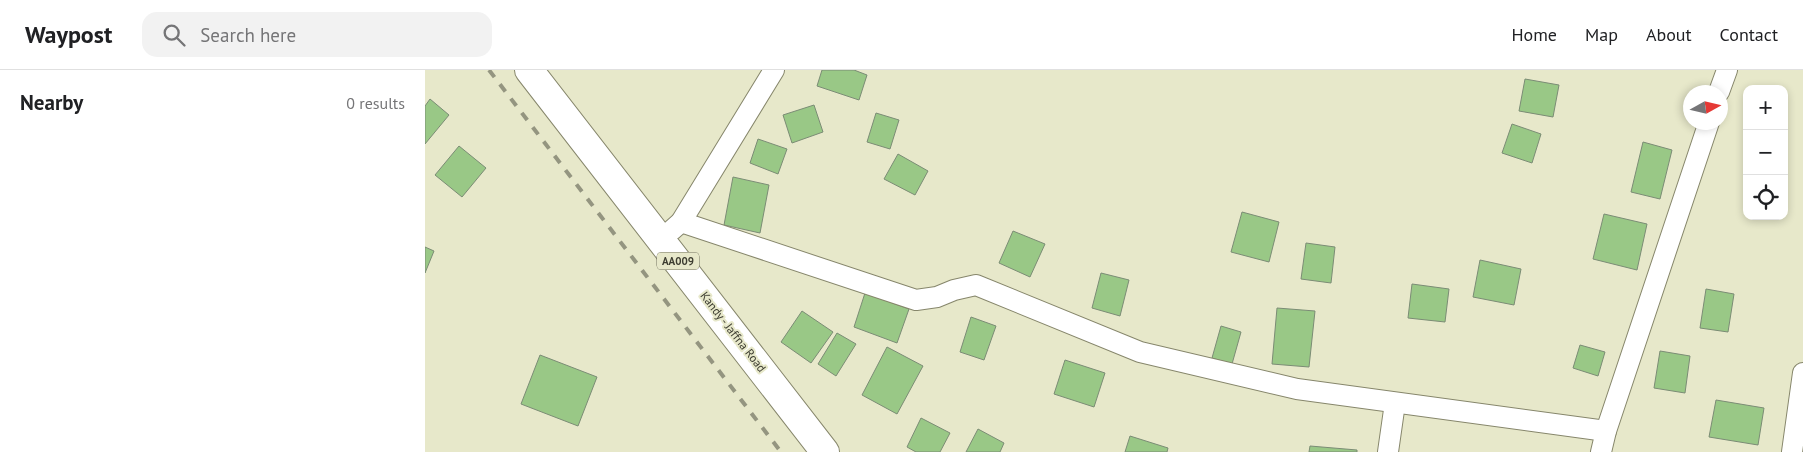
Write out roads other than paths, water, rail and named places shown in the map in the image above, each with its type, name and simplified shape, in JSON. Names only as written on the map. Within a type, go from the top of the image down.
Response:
[{"type":"highway","name":"Kandy - Jaffna Road","points":[[529,70],[671,231],[825,452]]},
{"type":"street","points":[[773,70],[671,231],[916,300],[937,297],[954,290],[977,285],[1140,352],[1297,389],[1606,431]]},
{"type":"street","points":[[1722,85],[1727,70]]},
{"type":"street","points":[[1601,452],[1606,431],[1706,130]]},
{"type":"street","points":[[1792,452],[1803,373]]},
{"type":"street","points":[[1388,452],[1395,403]]},
{"type":"railway","points":[[489,70],[781,452]]}]
